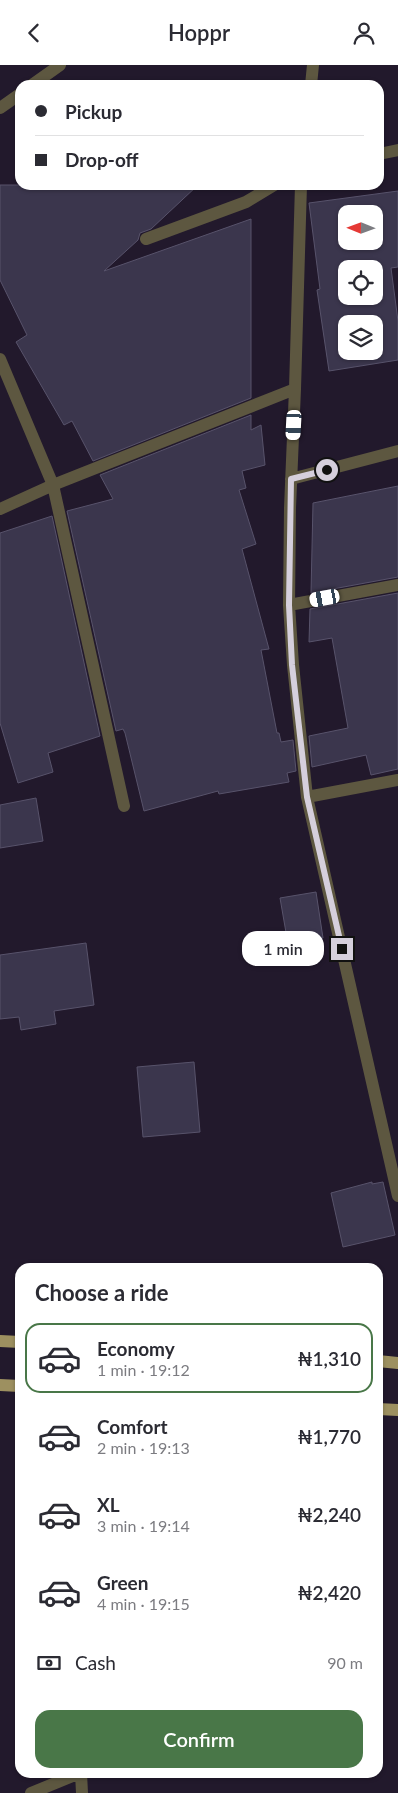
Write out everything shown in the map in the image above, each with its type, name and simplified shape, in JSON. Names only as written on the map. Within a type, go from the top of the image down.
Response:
[{"type":"main road","points":[[0,1341],[15,1342]]},
{"type":"main road","points":[[383,1362],[398,1363]]},
{"type":"main road","points":[[0,1385],[15,1386]]},
{"type":"main road","points":[[383,1409],[398,1410]]},
{"type":"street","points":[[39,80],[60,65]]},
{"type":"street","points":[[312,80],[313,65]]},
{"type":"street","points":[[0,108],[15,98]]},
{"type":"street","points":[[384,153],[398,151]]},
{"type":"street","points":[[146,239],[246,202],[266,190]]},
{"type":"street","points":[[301,190],[291,479],[289,605],[292,665],[307,797],[398,1196]]},
{"type":"street","points":[[0,359],[53,485],[124,806]]},
{"type":"street","points":[[0,509],[53,485],[295,389]]},
{"type":"street","points":[[291,479],[398,451]]},
{"type":"street","points":[[289,605],[398,585]]},
{"type":"street","points":[[307,797],[398,780]]},
{"type":"street","points":[[31,1793],[68,1778]]},
{"type":"street","points":[[80,1778],[82,1793]]},
{"type":"building","points":[[0,185],[15,185],[15,190],[193,190],[151,229],[140,233],[138,240],[104,271],[251,219],[251,398],[93,461],[72,421],[64,425],[16,342],[27,335],[0,280]]},
{"type":"building","points":[[398,191],[398,267],[391,268],[398,321],[398,360],[329,371],[317,290],[320,289],[309,203]]},
{"type":"building","points":[[251,415],[251,430],[261,425],[265,465],[242,471],[246,488],[239,490],[256,544],[242,549],[269,649],[261,650],[277,733],[279,733],[281,742],[293,740],[296,771],[287,773],[289,782],[219,794],[218,791],[144,811],[125,733],[123,729],[116,731],[67,511],[113,499],[100,475]]},
{"type":"building","points":[[398,486],[398,577],[311,593],[313,503]]},
{"type":"building","points":[[52,516],[100,736],[48,753],[53,772],[18,783],[0,723],[0,533]]},
{"type":"building","points":[[398,593],[398,769],[371,775],[366,755],[312,767],[309,736],[348,728],[332,638],[309,642],[310,609]]},
{"type":"building","points":[[36,798],[43,841],[0,848],[0,805]]},
{"type":"building","points":[[316,892],[323,938],[288,944],[280,898]]},
{"type":"building","points":[[86,943],[94,1005],[54,1011],[56,1024],[21,1030],[19,1017],[0,1019],[0,955]]},
{"type":"building","points":[[194,1062],[200,1132],[143,1137],[137,1067]]},
{"type":"building","points":[[372,1182],[372,1184],[383,1182],[395,1235],[343,1247],[331,1193]]},
{"type":"route","points":[[327,470],[291,479],[289,605],[292,665],[307,797],[342,949]]}]
